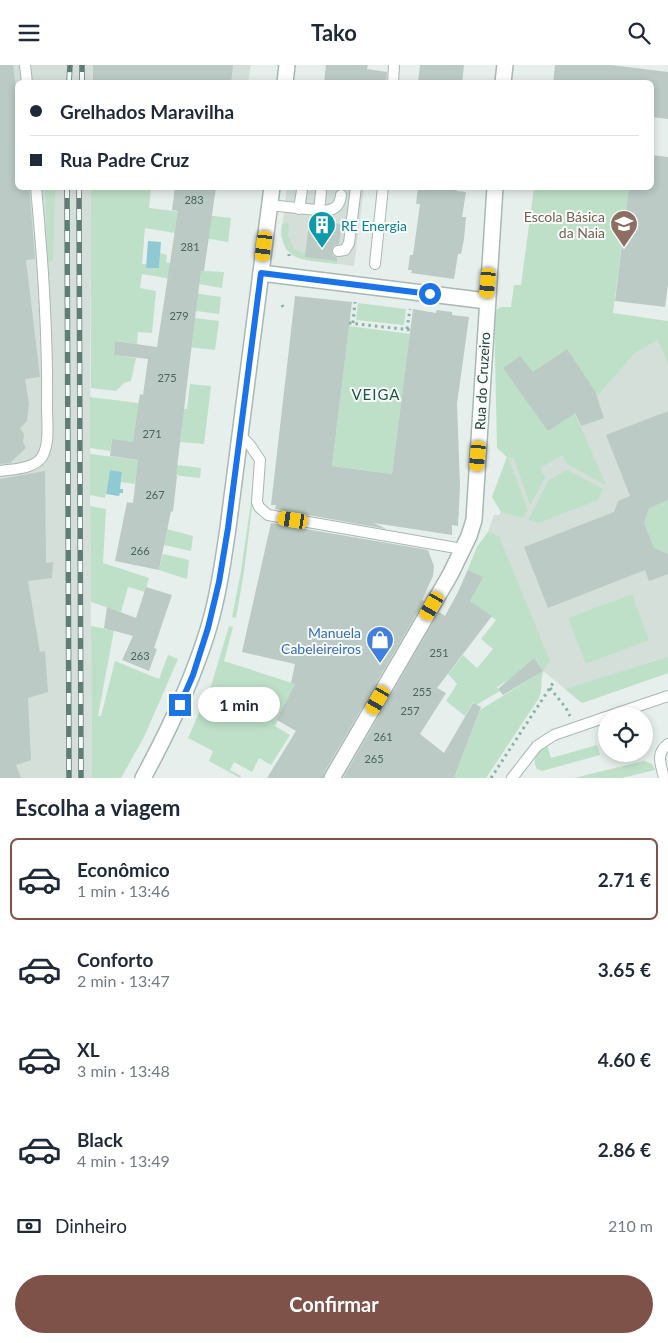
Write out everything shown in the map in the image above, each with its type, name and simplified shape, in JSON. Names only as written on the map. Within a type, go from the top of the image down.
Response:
[{"type":"street","points":[[285,80],[287,65]]},
{"type":"street","points":[[503,80],[505,65]]},
{"type":"street","points":[[143,778],[167,735],[185,692],[208,628],[219,582],[227,537],[272,190]]},
{"type":"street","name":"Rua do Cruzeiro","points":[[332,778],[450,575],[469,536],[474,520],[495,190]]},
{"type":"street","points":[[261,273],[487,301]]},
{"type":"lane","points":[[25,65],[27,80]]},
{"type":"lane","points":[[393,80],[394,65]]},
{"type":"lane","points":[[0,471],[34,464],[42,456],[47,441],[48,378],[46,329],[43,260],[36,190]]},
{"type":"lane","points":[[299,209],[302,190]]},
{"type":"lane","points":[[338,251],[345,250],[349,243],[356,190]]},
{"type":"lane","points":[[375,264],[383,190]]},
{"type":"lane","points":[[319,211],[322,192]]},
{"type":"lane","points":[[269,205],[319,211],[333,209],[338,206],[341,195]]},
{"type":"lane","points":[[240,435],[250,445],[260,460],[258,501],[259,507],[268,515],[462,549]]},
{"type":"lane","points":[[637,707],[668,696]]},
{"type":"lane","points":[[512,778],[537,746],[554,735],[598,720]]},
{"type":"lane","points":[[664,778],[660,757],[661,749],[668,744]]},
{"type":"path","points":[[355,302],[351,323],[409,330],[410,309]]},
{"type":"path","points":[[491,778],[555,680]]},
{"type":"path","points":[[550,689],[566,708]]},
{"type":"shaded area","points":[[0,65],[251,65],[248,80],[15,80],[15,190],[91,190],[90,506],[92,778],[0,778]]},
{"type":"shaded area","points":[[287,190],[364,190],[354,266],[301,259],[293,256],[286,249],[281,235]]},
{"type":"shaded area","points":[[668,334],[668,673],[582,703],[542,670],[534,658],[492,616],[458,592],[477,547],[488,532],[494,515],[499,515],[501,512],[492,497],[507,457],[530,463],[581,426],[575,414],[597,397],[635,353]]},
{"type":"green space","points":[[45,190],[55,190],[53,261],[48,262]]},
{"type":"green space","points":[[91,190],[151,190],[149,208],[231,218],[228,242],[145,228],[142,264],[146,264],[146,267],[159,268],[160,253],[167,255],[166,262],[170,263],[170,266],[224,272],[222,288],[142,274],[140,288],[156,291],[152,333],[138,332],[137,344],[116,341],[114,355],[136,358],[131,381],[124,383],[116,391],[91,388]]},
{"type":"green space","points":[[534,190],[629,190],[613,313],[668,321],[668,364],[658,340],[635,353],[597,397],[575,414],[606,485],[567,464],[562,455],[540,468],[545,478],[530,505],[514,459],[508,457],[528,510],[523,518],[501,512],[492,497],[507,457],[497,448],[494,311],[501,307],[511,307],[514,285],[521,285]]},
{"type":"green space","points":[[289,222],[288,236],[294,249],[306,254],[306,257],[337,261],[337,264],[306,260],[290,252],[284,246],[282,236],[282,224]]},
{"type":"green space","points":[[180,291],[221,297],[219,314],[196,311]]},
{"type":"green space","points":[[358,303],[406,309],[404,325],[356,320]]},
{"type":"green space","points":[[195,318],[219,321],[215,350],[179,346]]},
{"type":"green space","points":[[349,326],[410,334],[392,474],[332,466]]},
{"type":"green space","points":[[190,384],[211,386],[204,444],[180,442],[182,426],[171,424],[138,410],[133,442],[112,440],[110,451],[90,448],[90,397],[187,409]]},
{"type":"green space","points":[[90,454],[201,468],[200,478],[137,471],[135,484],[121,482],[122,472],[110,470],[105,498],[90,495]]},
{"type":"green space","points":[[257,467],[244,572],[236,618],[232,617]]},
{"type":"green space","points":[[567,470],[603,489],[598,500],[539,523],[528,520],[549,480]]},
{"type":"green space","points":[[668,500],[668,554],[654,548],[644,523],[649,508]]},
{"type":"green space","points":[[90,506],[106,509],[103,563],[149,578],[145,592],[128,587],[121,612],[91,602]]},
{"type":"green space","points":[[167,529],[193,536],[191,551],[164,545]]},
{"type":"green space","points":[[488,532],[499,536],[550,661],[542,675],[539,698],[486,778],[454,778],[480,710],[530,679],[542,669],[534,658],[515,676],[497,687],[500,691],[476,705],[473,702],[465,716],[446,701],[457,684],[448,674],[463,655],[477,668],[493,649],[481,639],[496,620],[470,601],[483,577],[468,570],[477,547]]},
{"type":"green space","points":[[163,554],[189,560],[187,579],[159,570]]},
{"type":"green space","points":[[632,594],[649,640],[586,664],[568,618]]},
{"type":"green space","points":[[91,626],[114,630],[98,716],[101,716],[115,661],[159,679],[168,655],[178,659],[144,737],[121,778],[92,778]]},
{"type":"green space","points":[[229,626],[233,627],[224,661],[295,684],[275,726],[290,735],[271,765],[259,758],[252,772],[234,762],[230,770],[241,776],[240,778],[209,761],[213,751],[188,738],[211,686]]},
{"type":"green space","points":[[668,657],[668,673],[582,703],[565,689]]},
{"type":"green space","points":[[547,745],[551,758],[597,745],[598,756],[542,771],[535,766],[535,759]]},
{"type":"green space","points":[[640,762],[652,764],[655,770],[622,778],[574,778]]},
{"type":"water","points":[[148,241],[161,242],[159,268],[146,268]]},
{"type":"water","points":[[110,470],[122,472],[120,489],[123,489],[123,493],[120,493],[119,496],[106,494]]},
{"type":"building","points":[[0,65],[13,65],[15,80],[15,190],[29,190],[35,259],[26,260],[40,377],[25,379],[29,404],[27,421],[20,428],[24,434],[23,442],[26,448],[10,463],[0,464]]},
{"type":"building","points":[[93,65],[233,65],[231,80],[93,80]]},
{"type":"building","points":[[326,65],[368,65],[367,69],[387,72],[386,80],[324,80]]},
{"type":"building","points":[[420,65],[464,65],[462,80],[418,80]]},
{"type":"building","points":[[555,65],[611,65],[668,72],[668,119],[654,117],[654,80],[553,80]]},
{"type":"building","points":[[654,155],[668,157],[668,284],[665,307],[615,301],[629,190],[654,190]]},
{"type":"building","points":[[175,190],[216,190],[204,271],[201,271],[173,512],[171,511],[159,570],[115,561],[127,502],[133,503],[138,460],[110,456],[112,439],[133,442],[140,394],[143,395],[148,359],[114,355],[115,341],[157,347],[178,211],[172,210]]},
{"type":"building","points":[[418,190],[457,190],[466,192],[462,217],[466,217],[464,239],[461,254],[458,254],[454,279],[411,273],[412,270],[408,270],[410,255],[413,255],[420,204],[416,204]]},
{"type":"building","points":[[314,221],[342,224],[339,244],[334,245],[332,249],[332,255],[337,258],[337,261],[305,257],[309,222],[314,223]]},
{"type":"building","points":[[295,296],[352,302],[332,466],[392,474],[413,309],[436,313],[437,310],[452,312],[452,315],[469,317],[457,404],[460,486],[458,526],[452,525],[452,535],[374,523],[386,529],[275,509],[276,505],[271,505]]},
{"type":"building","points":[[567,349],[595,391],[604,418],[581,426],[575,413],[548,431],[503,368],[520,356],[533,372]]},
{"type":"building","points":[[668,411],[668,500],[649,508],[644,523],[654,548],[668,554],[668,574],[649,581],[645,570],[548,608],[524,547],[614,512],[618,501],[630,496],[606,435]]},
{"type":"building","points":[[45,471],[46,563],[53,562],[52,578],[28,581],[40,652],[45,651],[48,692],[28,698],[31,760],[16,765],[21,778],[0,778],[0,479]]},
{"type":"building","points":[[271,523],[428,550],[434,566],[433,576],[422,600],[424,601],[324,773],[323,778],[267,778],[296,731],[277,720],[295,684],[291,683],[295,664],[242,652]]},
{"type":"building","points":[[468,570],[483,577],[470,601],[492,616],[437,688],[446,693],[420,734],[444,753],[473,703],[481,707],[454,778],[343,778],[439,612],[445,616]]},
{"type":"building","points":[[146,587],[172,595],[154,648],[157,649],[149,671],[122,660],[133,636],[104,628],[107,607],[136,618]]},
{"type":"building","points":[[534,658],[543,671],[503,695],[498,689]]},
{"type":"railway","points":[[69,80],[70,65]]},
{"type":"railway","points":[[82,65],[82,80]]},
{"type":"railway","points":[[67,190],[69,778]]},
{"type":"railway","points":[[79,190],[81,778]]},
{"type":"place","name":"Escola Básica da Naia","points":[[624,248]]},
{"type":"place","name":"RE Energia","points":[[322,249]]},
{"type":"place","name":"Manuela Cabeleireiros","points":[[380,664]]},
{"type":"district","name":"VEIGA","points":[[376,394]]},
{"type":"route","points":[[180,705],[193,675],[208,628],[219,582],[228,528],[261,273],[430,294]]}]
